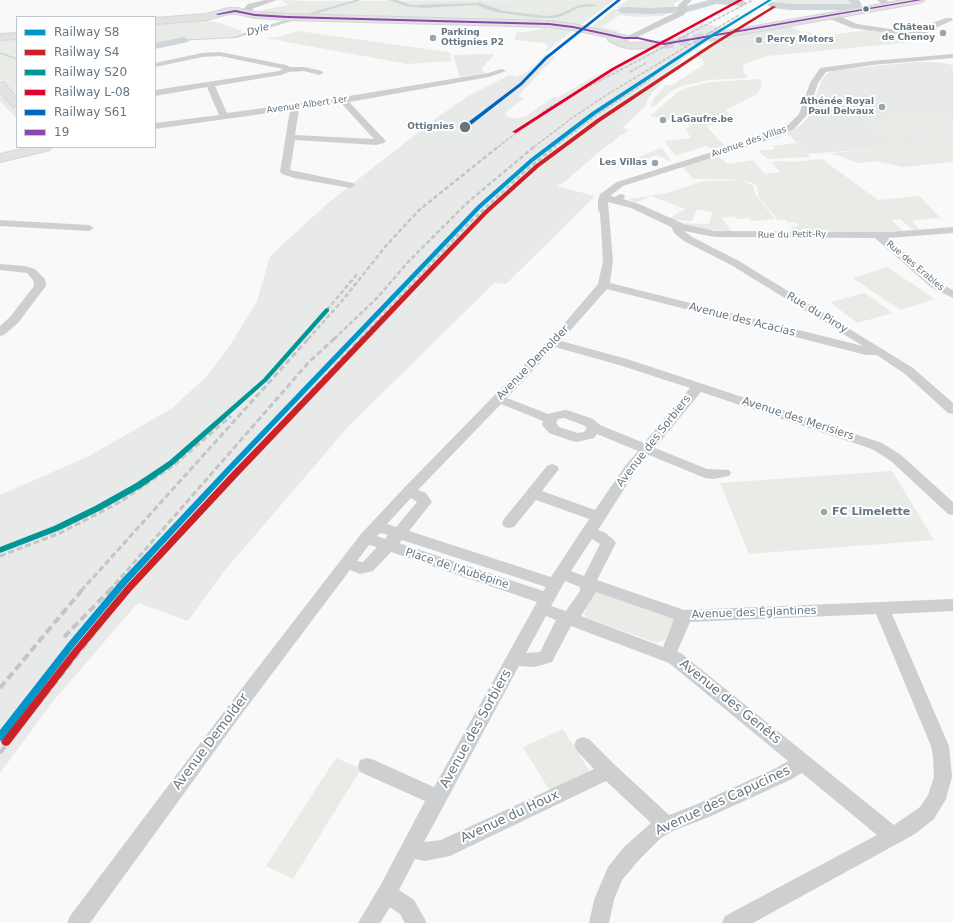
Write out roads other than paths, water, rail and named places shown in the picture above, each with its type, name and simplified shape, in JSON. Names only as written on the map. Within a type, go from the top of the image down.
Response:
[{"type":"main road","points":[[715,36],[920,0]]},
{"type":"main road","points":[[156,22],[218,17],[231,11],[245,15],[287,17],[549,24],[634,39]]},
{"type":"main road","points":[[218,17],[232,21],[245,15]]},
{"type":"main road","points":[[0,36],[16,35]]},
{"type":"main road","points":[[0,86],[16,104]]},
{"type":"main road","points":[[0,158],[42,148]]},
{"type":"street","points":[[245,15],[249,7],[273,0]]},
{"type":"street","points":[[880,0],[890,5]]},
{"type":"street","points":[[231,11],[259,4]]},
{"type":"street","points":[[634,39],[681,13],[685,5]]},
{"type":"street","points":[[831,16],[860,27],[890,32],[925,32],[930,27],[949,20]]},
{"type":"street","points":[[156,65],[202,55],[220,54],[286,66],[287,70]]},
{"type":"street","name":"Avenue des Villas","points":[[612,199],[630,181],[778,134],[791,127],[803,115],[814,83],[823,70],[866,64],[950,58]]},
{"type":"street","points":[[156,93],[281,73],[287,70],[304,69],[319,73]]},
{"type":"street","name":"Avenue Albert 1er","points":[[156,126],[343,100],[489,75],[502,70]]},
{"type":"street","points":[[210,85],[224,116]]},
{"type":"street","points":[[291,137],[380,142],[380,140],[343,100]]},
{"type":"street","points":[[295,107],[285,172],[350,185]]},
{"type":"street","points":[[604,285],[608,261],[612,199]]},
{"type":"street","name":"Rue du Petit-Ry","points":[[612,199],[635,206],[676,225],[703,232],[734,235],[878,235],[915,234],[953,230]]},
{"type":"street","points":[[0,223],[89,228]]},
{"type":"street","name":"Rue du Piroy","points":[[676,225],[679,232],[688,239],[735,263],[881,352],[909,371],[953,410]]},
{"type":"street","name":"Rue des Erables","points":[[878,235],[936,286],[953,295]]},
{"type":"street","points":[[0,267],[25,269],[31,271],[39,278],[40,286],[14,320],[0,332]]},
{"type":"street","name":"Avenue Demolder","points":[[77,923],[235,710],[371,532],[556,340],[604,285]]},
{"type":"street","name":"Avenue des Acacias","points":[[604,285],[866,351],[881,352]]},
{"type":"street","name":"Avenue des Merisiers","points":[[556,340],[877,446],[896,458],[953,510]]},
{"type":"street","name":"Avenue des Sorbiers","points":[[368,923],[387,893],[410,848],[558,579],[598,517],[646,449],[698,386]]},
{"type":"street","points":[[499,399],[551,420]]},
{"type":"street","points":[[594,428],[589,435],[577,438],[554,430],[549,426],[549,422],[554,416],[565,414],[588,422],[593,425],[594,428],[705,473],[724,473]]},
{"type":"street","points":[[509,523],[552,469]]},
{"type":"street","points":[[347,563],[360,568],[367,567],[388,546],[425,502],[421,496],[408,492]]},
{"type":"street","points":[[532,493],[598,517]]},
{"type":"street","name":"Place de l'Aubépine","points":[[371,532],[399,533],[558,579]]},
{"type":"street","name":"Place de l'Aubépine","points":[[371,532],[388,546],[545,604]]},
{"type":"street","name":"Avenue des Sorbiers","points":[[515,659],[536,660],[546,657],[562,625],[575,612],[588,592],[588,583],[608,543],[599,536],[589,532]]},
{"type":"street","name":"Avenue des Églantines","points":[[558,579],[588,583],[684,616],[953,605]]},
{"type":"street","name":"Avenue des Genêts","points":[[545,604],[567,619],[668,654],[690,669],[893,836]]},
{"type":"street","points":[[732,923],[915,824],[927,813],[940,791],[943,777],[943,766],[936,736],[881,608]]},
{"type":"street","points":[[668,654],[684,616]]},
{"type":"street","points":[[583,744],[608,771],[666,825]]},
{"type":"street","name":"Avenue des Capucines","points":[[599,923],[604,900],[615,874],[622,863],[644,841],[666,825],[702,811],[783,774],[803,762]]},
{"type":"street","name":"Avenue des Sorbiers","points":[[367,766],[438,798]]},
{"type":"street","name":"Avenue du Houx","points":[[410,848],[425,852],[443,849],[608,771]]},
{"type":"street","points":[[387,893],[407,907],[417,923]]},
{"type":"water","name":"Dyle","points":[[355,0],[361,0],[236,38],[176,41],[156,46],[156,44],[174,40],[233,37],[258,28]]},
{"type":"water","points":[[389,0],[397,0],[411,5],[480,3],[504,11],[546,16],[557,15],[580,5],[591,4],[599,6],[580,7],[562,16],[553,18],[538,18],[495,12],[476,5],[422,8],[406,6]]},
{"type":"waterway","name":"Dyle","points":[[772,5],[790,7],[850,7],[857,5],[857,3],[853,0]]},
{"type":"waterway","name":"Dyle","points":[[622,10],[651,11],[688,9],[716,1],[742,3]]},
{"type":"waterway","name":"Dyle","points":[[156,46],[184,40]]},
{"type":"waterway","points":[[0,53],[16,59]]},
{"type":"tunnel","points":[[664,44],[715,36]]},
{"type":"railway","points":[[498,147],[550,107],[753,0]]},
{"type":"railway","points":[[534,147],[572,118],[608,94],[739,15]]},
{"type":"railway","points":[[630,72],[646,63]]},
{"type":"railway","points":[[554,147],[598,114],[650,79],[665,66]]},
{"type":"railway","points":[[308,339],[342,301],[385,247],[418,211],[499,146]]},
{"type":"railway","points":[[334,339],[378,297],[408,262],[468,202],[535,146]]},
{"type":"railway","points":[[360,339],[469,223],[524,172],[556,146]]},
{"type":"railway","points":[[327,310],[358,273]]},
{"type":"railway","points":[[81,591],[309,338]]},
{"type":"railway","points":[[109,591],[309,362],[335,338]]},
{"type":"railway","points":[[127,591],[151,562],[361,338]]},
{"type":"railway","points":[[0,556],[60,533],[120,502],[174,465],[231,416]]},
{"type":"railway","points":[[0,688],[82,590]]},
{"type":"railway","points":[[64,637],[110,590]]},
{"type":"railway","points":[[0,753],[128,590]]},
{"type":"rail line","name":"S61","points":[[465,127],[521,84],[546,58],[619,0]]},
{"type":"rail line","name":"L-08","points":[[514,132],[613,69],[741,0]]},
{"type":"rail line","name":"S8","points":[[0,737],[71,645],[123,583],[230,468],[479,207],[532,160],[594,113],[708,38],[770,0]]},
{"type":"rail line","name":"S4","points":[[6,742],[77,650],[129,588],[236,473],[485,213],[537,166],[599,120],[712,45],[774,7]]},
{"type":"rail line","name":"S20","points":[[0,550],[57,528],[98,508],[139,485],[171,463],[265,380],[327,310]]},
{"type":"place","name":"Château de Chenoy","points":[[943,33]]},
{"type":"place","name":"Parking Ottignies P2","points":[[433,38]]},
{"type":"place","name":"Percy Motors","points":[[759,40]]},
{"type":"place","name":"Athénée Royal Paul Delvaux","points":[[882,107]]},
{"type":"place","name":"LaGaufre.be","points":[[663,120]]},
{"type":"place","name":"Ottignies","points":[[465,127]]},
{"type":"place","name":"Les Villas","points":[[655,163]]},
{"type":"place","name":"FC Limelette","points":[[824,512]]}]
